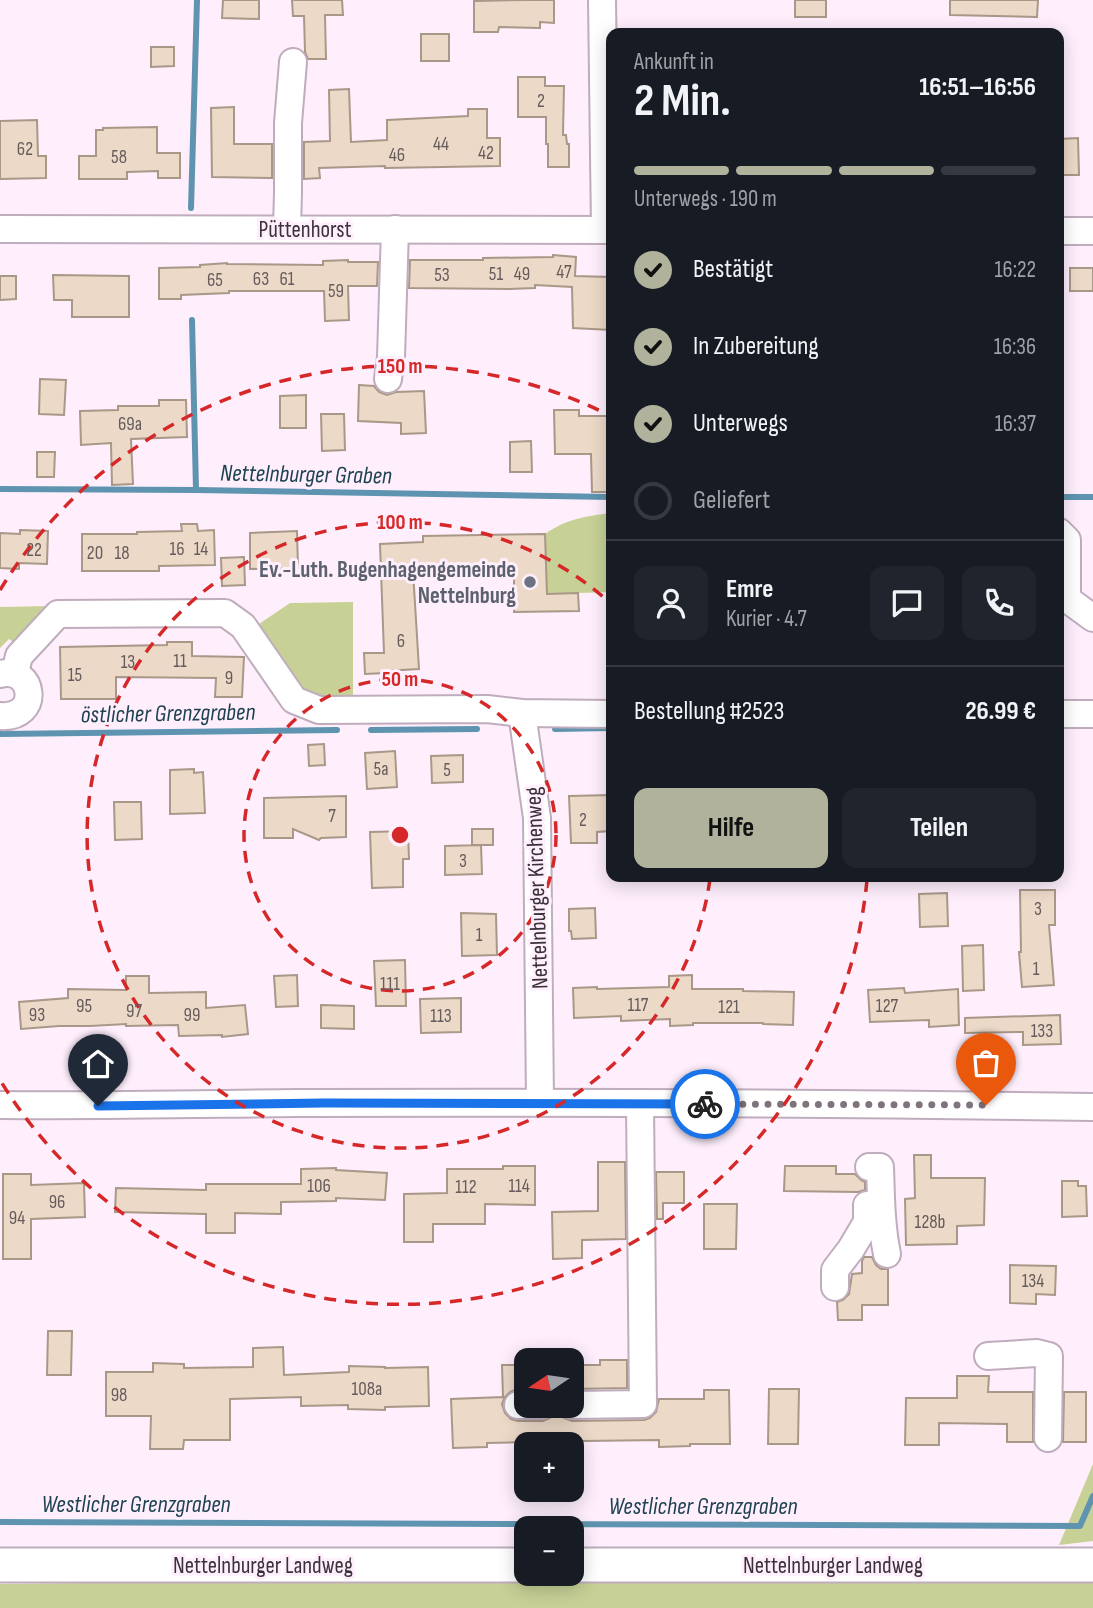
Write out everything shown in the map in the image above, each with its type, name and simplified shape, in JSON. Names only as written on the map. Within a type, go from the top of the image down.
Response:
[{"type":"main road","name":"Nettelnburger Landweg","points":[[0,1565],[514,1565]]},
{"type":"main road","name":"Nettelnburger Landweg","points":[[584,1565],[1093,1565]]},
{"type":"street","points":[[603,0],[606,138]]},
{"type":"street","points":[[286,229],[288,123],[293,62]]},
{"type":"street","name":"Püttenhorst","points":[[0,229],[606,230]]},
{"type":"street","points":[[388,379],[395,229]]},
{"type":"street","points":[[1064,231],[1093,231]]},
{"type":"street","points":[[1064,537],[1067,540],[1067,599],[1093,618]]},
{"type":"street","points":[[0,716],[19,714],[28,702],[28,686],[8,673],[19,656],[58,614],[225,613],[243,626],[294,700],[319,710],[486,709],[523,713],[606,714]]},
{"type":"street","name":"Nettelnburger Kirchenweg","points":[[523,713],[537,818],[540,1102]]},
{"type":"street","points":[[1064,714],[1093,714]]},
{"type":"street","points":[[0,1105],[540,1102],[1093,1107]]},
{"type":"street","points":[[584,1405],[643,1404],[640,1104]]},
{"type":"street","points":[[869,1167],[880,1167],[883,1235],[887,1254]]},
{"type":"street","points":[[835,1287],[835,1270],[867,1222],[867,1205],[881,1206]]},
{"type":"street","points":[[988,1356],[1037,1353],[1049,1356],[1048,1438]]},
{"type":"green space","points":[[606,514],[606,592],[547,594],[545,534],[576,519]]},
{"type":"green space","points":[[353,602],[353,697],[322,699],[301,687],[259,624],[290,603]]},
{"type":"green space","points":[[50,606],[16,644],[9,639],[0,648],[0,607]]},
{"type":"green space","points":[[1093,1464],[1093,1541],[1059,1545]]},
{"type":"green space","points":[[1093,1567],[1093,1608],[0,1608],[0,1584],[80,1583],[147,1574],[514,1573],[514,1586],[584,1586],[584,1573]]},
{"type":"building","points":[[223,0],[259,0],[259,19],[222,18]]},
{"type":"building","points":[[292,0],[342,0],[343,15],[325,15],[326,59],[308,59],[305,52],[304,16],[293,16]]},
{"type":"building","points":[[554,0],[554,23],[540,22],[540,28],[499,27],[498,32],[474,32],[474,1]]},
{"type":"building","points":[[795,0],[826,0],[826,17],[795,17]]},
{"type":"building","points":[[950,0],[1038,0],[1037,17],[950,15]]},
{"type":"building","points":[[421,34],[449,34],[449,61],[421,61]]},
{"type":"building","points":[[151,47],[174,47],[174,66],[151,67]]},
{"type":"building","points":[[518,77],[545,77],[545,86],[564,86],[563,135],[566,135],[569,144],[569,167],[548,167],[546,117],[518,117]]},
{"type":"building","points":[[349,89],[351,142],[387,140],[387,120],[468,116],[468,109],[487,109],[487,138],[500,138],[500,166],[319,168],[320,178],[304,179],[304,142],[330,141],[329,90]]},
{"type":"building","points":[[234,107],[234,144],[272,144],[272,178],[212,177],[211,108]]},
{"type":"building","points":[[37,120],[38,156],[46,156],[46,178],[0,179],[0,121]]},
{"type":"building","points":[[157,127],[157,153],[180,153],[180,178],[158,178],[158,171],[127,172],[127,179],[79,179],[79,156],[96,156],[96,130]]},
{"type":"building","points":[[1078,138],[1079,175],[1064,175],[1064,139]]},
{"type":"building","points":[[576,257],[575,276],[606,277],[606,330],[573,328],[572,287],[535,285],[535,288],[509,289],[409,288],[410,260]]},
{"type":"building","points":[[323,261],[378,262],[377,286],[348,286],[349,320],[325,321],[324,291],[229,291],[181,295],[181,299],[159,299],[159,268],[227,263],[323,265]]},
{"type":"building","points":[[1070,268],[1093,268],[1093,291],[1070,291]]},
{"type":"building","points":[[53,275],[129,276],[129,317],[72,317],[72,300],[54,300]]},
{"type":"building","points":[[0,276],[16,276],[16,299],[0,300]]},
{"type":"building","points":[[40,379],[66,380],[64,415],[39,414]]},
{"type":"building","points":[[359,385],[374,386],[387,395],[424,391],[426,433],[401,434],[401,423],[358,421]]},
{"type":"building","points":[[306,395],[306,428],[280,428],[280,396]]},
{"type":"building","points":[[159,400],[186,400],[187,437],[131,439],[133,484],[112,485],[111,443],[81,445],[80,411],[118,410],[118,406],[159,406]]},
{"type":"building","points":[[554,410],[579,410],[579,416],[606,416],[606,492],[592,492],[591,454],[555,454]]},
{"type":"building","points":[[321,414],[344,414],[345,450],[322,451]]},
{"type":"building","points":[[531,441],[532,472],[510,472],[510,442]]},
{"type":"building","points":[[37,452],[55,452],[54,477],[37,477]]},
{"type":"building","points":[[181,524],[197,524],[198,531],[214,530],[215,565],[159,566],[159,571],[82,571],[82,534],[182,531]]},
{"type":"building","points":[[20,530],[48,531],[47,564],[19,563],[19,569],[0,568],[0,533],[20,534]]},
{"type":"building","points":[[297,531],[298,568],[250,569],[250,533]]},
{"type":"building","points":[[545,534],[547,594],[578,593],[579,611],[514,612],[514,569],[413,571],[419,669],[365,674],[364,653],[384,653],[380,544],[423,542],[423,536]]},
{"type":"building","points":[[244,557],[245,585],[222,586],[221,558]]},
{"type":"building","points":[[167,642],[192,642],[192,656],[244,657],[242,697],[215,697],[216,678],[116,677],[116,699],[61,699],[60,647],[167,645]]},
{"type":"building","points":[[324,744],[325,765],[309,766],[308,745]]},
{"type":"building","points":[[395,751],[397,787],[367,789],[365,753]]},
{"type":"building","points":[[463,755],[463,782],[432,783],[431,756]]},
{"type":"building","points":[[194,769],[194,773],[203,772],[205,813],[170,814],[170,770]]},
{"type":"building","points":[[606,795],[606,831],[597,832],[597,843],[571,843],[569,796]]},
{"type":"building","points":[[346,796],[346,837],[319,840],[293,829],[293,838],[264,838],[264,798]]},
{"type":"building","points":[[114,802],[141,802],[142,839],[115,840]]},
{"type":"building","points":[[472,829],[493,829],[493,845],[472,845]]},
{"type":"building","points":[[408,831],[409,859],[403,859],[403,887],[372,888],[370,832]]},
{"type":"building","points":[[481,845],[482,874],[445,875],[445,846]]},
{"type":"building","points":[[1020,890],[1055,890],[1055,925],[1049,925],[1054,985],[1022,987],[1019,952]]},
{"type":"building","points":[[947,893],[948,926],[920,927],[919,894]]},
{"type":"building","points":[[595,908],[596,938],[572,939],[569,931],[569,909]]},
{"type":"building","points":[[461,913],[496,914],[497,955],[462,956]]},
{"type":"building","points":[[983,945],[984,990],[963,991],[962,946]]},
{"type":"building","points":[[405,960],[406,1006],[376,1006],[374,961]]},
{"type":"building","points":[[297,975],[298,1006],[276,1007],[274,976]]},
{"type":"building","points":[[692,975],[692,989],[794,992],[793,1025],[693,1023],[670,1026],[670,1019],[621,1021],[621,1016],[574,1018],[573,988],[669,987],[669,976]]},
{"type":"building","points":[[126,976],[149,976],[149,993],[206,992],[206,1008],[245,1005],[248,1034],[222,1037],[179,1036],[178,1025],[126,1024],[21,1029],[19,1002],[68,998],[68,989],[126,990]]},
{"type":"building","points":[[904,988],[905,993],[958,989],[959,1025],[929,1027],[929,1020],[870,1022],[868,990]]},
{"type":"building","points":[[461,998],[461,1032],[421,1033],[420,999]]},
{"type":"building","points":[[321,1005],[354,1006],[354,1029],[321,1028]]},
{"type":"building","points":[[1060,1015],[1061,1044],[1023,1045],[1023,1032],[965,1033],[965,1018]]},
{"type":"building","points":[[914,1155],[931,1155],[931,1178],[985,1178],[984,1225],[957,1226],[957,1244],[906,1245],[905,1199],[915,1198]]},
{"type":"building","points":[[598,1162],[625,1162],[626,1239],[582,1240],[582,1258],[553,1259],[552,1212],[598,1211]]},
{"type":"building","points":[[503,1166],[535,1166],[535,1205],[485,1204],[485,1224],[433,1224],[433,1242],[404,1242],[404,1194],[447,1193],[447,1169],[503,1169]]},
{"type":"building","points":[[785,1166],[836,1166],[836,1174],[855,1174],[865,1182],[865,1190],[784,1191]]},
{"type":"building","points":[[336,1168],[387,1173],[385,1200],[336,1198],[336,1201],[281,1202],[281,1214],[235,1213],[235,1233],[206,1233],[206,1214],[115,1212],[116,1188],[206,1190],[206,1184],[301,1184],[301,1169]]},
{"type":"building","points":[[656,1172],[684,1172],[684,1203],[663,1203],[663,1219],[657,1219]]},
{"type":"building","points":[[3,1174],[31,1174],[31,1185],[84,1183],[85,1217],[31,1219],[31,1259],[3,1259]]},
{"type":"building","points":[[1062,1181],[1078,1181],[1078,1186],[1086,1186],[1087,1216],[1062,1217]]},
{"type":"building","points":[[704,1204],[737,1204],[736,1249],[704,1249]]},
{"type":"building","points":[[864,1257],[872,1257],[881,1269],[888,1269],[888,1305],[862,1305],[862,1320],[838,1320],[837,1302],[849,1294],[852,1274],[862,1273]]},
{"type":"building","points":[[1010,1265],[1056,1266],[1055,1295],[1036,1294],[1036,1304],[1010,1303]]},
{"type":"building","points":[[48,1331],[72,1331],[71,1375],[47,1375]]},
{"type":"building","points":[[283,1347],[284,1375],[349,1372],[349,1366],[428,1367],[429,1406],[385,1407],[385,1410],[348,1409],[348,1405],[301,1406],[301,1397],[230,1399],[230,1440],[184,1440],[183,1449],[150,1449],[151,1416],[106,1416],[106,1372],[153,1372],[153,1363],[184,1364],[184,1368],[253,1367],[253,1348]]},
{"type":"building","points":[[600,1360],[627,1360],[627,1388],[584,1389],[584,1365],[600,1365]]},
{"type":"building","points":[[502,1365],[514,1365],[514,1390],[505,1397],[502,1404],[505,1413],[518,1421],[543,1421],[550,1418],[572,1421],[644,1420],[656,1412],[659,1399],[704,1399],[704,1390],[729,1390],[730,1444],[659,1447],[659,1440],[584,1441],[584,1432],[514,1432],[514,1442],[453,1448],[451,1399],[503,1397]]},
{"type":"building","points":[[957,1376],[989,1376],[988,1392],[1033,1392],[1033,1442],[1007,1442],[1007,1424],[939,1423],[939,1445],[905,1445],[906,1398],[957,1398]]},
{"type":"building","points":[[769,1389],[799,1389],[798,1444],[768,1444]]},
{"type":"building","points":[[1064,1392],[1086,1392],[1086,1442],[1063,1442]]},
{"type":"waterway","points":[[191,208],[197,0]]},
{"type":"waterway","points":[[192,320],[196,490]]},
{"type":"waterway","name":"Nettelnburger Graben","points":[[0,489],[606,497]]},
{"type":"waterway","points":[[1064,497],[1093,497]]},
{"type":"waterway","points":[[555,729],[606,728]]},
{"type":"waterway","name":"östlicher Grenzgraben","points":[[371,730],[477,729]]},
{"type":"waterway","name":"östlicher Grenzgraben","points":[[0,734],[337,730]]},
{"type":"waterway","name":"Westlicher Grenzgraben","points":[[0,1522],[1080,1526],[1093,1496]]},
{"type":"way so far","points":[[705,1104],[986,1105]]},
{"type":"place","name":"Ev.-Luth. Bugenhagengemeinde Nettelnburg","points":[[530,582]]},
{"type":"route","points":[[98,1106],[540,1102],[705,1104]]}]
